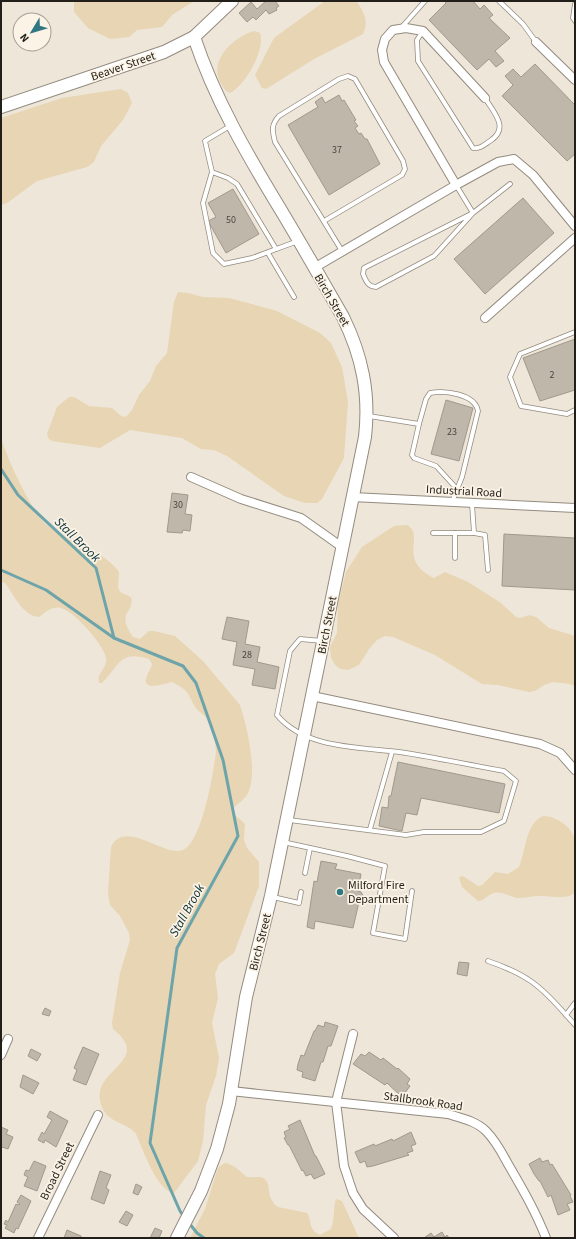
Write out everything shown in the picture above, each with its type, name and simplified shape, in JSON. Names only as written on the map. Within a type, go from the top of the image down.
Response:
[{"type":"street","name":"Beaver Street","points":[[1,107],[147,58],[194,37],[232,1]]},
{"type":"street","points":[[456,185],[384,62],[382,50],[385,39],[393,30],[406,28],[423,32],[485,98]]},
{"type":"street","name":"Birch Street","points":[[177,1238],[201,1191],[217,1149],[232,1091],[246,997],[271,896],[365,437],[367,415],[364,371],[356,345],[343,317],[249,158],[220,103],[203,65],[194,37]]},
{"type":"street","points":[[536,42],[575,80]]},
{"type":"street","points":[[314,268],[498,162],[514,159],[533,175],[575,226]]},
{"type":"street","points":[[485,318],[575,238]]},
{"type":"street","points":[[191,476],[241,499],[301,518],[342,547]]},
{"type":"street","name":"Industrial Road","points":[[352,497],[575,508]]},
{"type":"street","points":[[312,696],[540,744],[560,753],[575,770]]},
{"type":"street","points":[[353,1034],[336,1102],[344,1166],[353,1193],[363,1209],[394,1238]]},
{"type":"street","points":[[1,1055],[8,1040]]},
{"type":"street","name":"Stallbrook Road","points":[[232,1091],[448,1114],[467,1120],[486,1131],[497,1144],[540,1223],[546,1238]]},
{"type":"street","name":"Broad Street","points":[[38,1238],[98,1115]]},
{"type":"lane","points":[[400,29],[424,1]]},
{"type":"lane","points":[[499,1],[523,24],[536,42]]},
{"type":"lane","points":[[575,4],[575,21]]},
{"type":"lane","points":[[423,32],[417,40],[418,61],[472,148],[479,148],[496,137],[500,129],[498,119],[485,98]]},
{"type":"lane","points":[[324,221],[402,175],[405,168],[403,161],[355,79],[348,76],[340,79],[279,116],[273,123],[272,129],[275,142],[342,251]]},
{"type":"lane","points":[[232,125],[205,141],[212,172],[203,203],[213,253],[224,264],[252,258],[298,241]]},
{"type":"lane","points":[[212,172],[228,178],[237,184],[276,249]]},
{"type":"lane","points":[[473,213],[364,268],[363,274],[366,282],[372,287],[376,287],[434,256],[473,213],[510,184]]},
{"type":"lane","points":[[456,185],[473,213]]},
{"type":"lane","points":[[268,252],[294,297]]},
{"type":"lane","points":[[575,332],[520,354],[510,377],[521,406],[567,414],[575,410]]},
{"type":"lane","points":[[452,503],[458,490],[478,411],[474,401],[469,398],[443,392],[430,393],[426,399],[412,455],[414,458],[436,466],[458,490]]},
{"type":"lane","points":[[367,415],[419,424]]},
{"type":"lane","points":[[472,504],[474,533]]},
{"type":"lane","points":[[433,533],[474,533],[485,536],[488,570]]},
{"type":"lane","points":[[455,533],[455,558]]},
{"type":"lane","points":[[287,819],[406,835],[424,832],[481,832],[504,821],[516,781],[504,771],[334,744],[304,735],[283,722],[277,715],[290,651],[300,639],[324,641]]},
{"type":"lane","points":[[370,829],[392,752]]},
{"type":"lane","points":[[282,842],[385,866],[374,933],[405,939],[412,891]]},
{"type":"lane","points":[[305,873],[310,848]]},
{"type":"lane","points":[[271,896],[298,903],[301,892]]},
{"type":"lane","points":[[488,961],[514,970],[534,982],[575,1025]]},
{"type":"lane","points":[[566,1015],[575,1003]]},
{"type":"shaded area","points":[[74,1],[194,1],[172,15],[162,27],[137,30],[129,37],[110,39],[88,28],[74,12]]},
{"type":"shaded area","points":[[325,1],[356,1],[366,21],[363,34],[314,59],[266,89],[262,88],[255,75],[274,38]]},
{"type":"shaded area","points":[[254,31],[260,33],[261,40],[257,57],[242,83],[230,93],[222,86],[217,73],[221,57],[225,50],[239,38]]},
{"type":"shaded area","points":[[121,89],[128,93],[132,103],[123,120],[101,146],[94,162],[87,167],[37,181],[7,203],[1,205],[1,118],[62,98]]},
{"type":"shaded area","points":[[178,292],[203,297],[229,298],[277,311],[320,333],[331,343],[342,367],[348,402],[344,458],[322,499],[317,503],[305,503],[284,496],[227,456],[214,450],[201,449],[182,438],[130,430],[100,448],[52,441],[48,438],[47,434],[57,407],[69,397],[74,397],[89,406],[112,408],[121,416],[126,417],[132,410],[139,395],[150,381],[156,366],[167,353],[174,302]]},
{"type":"shaded area","points":[[1,437],[8,457],[21,485],[35,511],[42,520],[48,526],[105,558],[119,572],[118,587],[120,592],[131,597],[126,622],[133,637],[140,639],[149,631],[175,636],[203,661],[240,705],[246,725],[252,762],[251,784],[246,796],[231,811],[245,824],[244,840],[247,848],[259,862],[259,886],[234,953],[219,964],[215,974],[218,998],[212,1023],[219,1058],[216,1076],[206,1105],[203,1141],[198,1161],[174,1193],[161,1185],[133,1130],[107,1115],[104,1111],[100,1097],[102,1086],[108,1076],[123,1060],[127,1051],[124,1041],[113,1029],[112,1023],[120,973],[130,940],[129,933],[120,916],[110,905],[108,894],[111,847],[117,839],[126,836],[135,837],[175,851],[183,850],[190,844],[196,834],[210,789],[216,751],[214,736],[209,721],[196,708],[184,689],[172,682],[155,686],[147,684],[147,676],[152,664],[149,659],[132,656],[126,658],[117,665],[102,683],[99,683],[99,676],[105,665],[106,658],[100,645],[88,629],[67,610],[61,608],[47,611],[39,617],[33,616],[28,613],[15,599],[5,583],[1,582]]},
{"type":"shaded area","points":[[407,525],[412,530],[414,535],[413,548],[416,563],[423,571],[434,578],[445,572],[468,582],[501,603],[516,617],[520,618],[529,615],[536,617],[549,628],[575,636],[575,686],[553,682],[544,685],[535,691],[529,692],[498,685],[482,684],[435,655],[393,637],[385,636],[377,640],[369,649],[359,665],[348,670],[341,669],[336,666],[331,658],[330,647],[337,633],[338,604],[346,572],[362,547],[394,526]]},
{"type":"shaded area","points":[[543,816],[548,816],[563,823],[574,836],[575,892],[572,895],[563,897],[534,896],[518,898],[503,893],[497,893],[478,901],[462,887],[459,877],[463,876],[478,886],[482,885],[495,872],[508,874],[519,867],[529,831],[537,820]]},
{"type":"shaded area","points":[[227,1163],[235,1167],[247,1177],[261,1177],[265,1179],[268,1184],[270,1197],[274,1204],[278,1207],[307,1213],[313,1230],[320,1235],[331,1229],[336,1199],[342,1201],[359,1238],[190,1238],[205,1209],[218,1168]]},
{"type":"building","points":[[266,1],[275,1],[279,6],[276,8],[277,10],[269,14],[266,10],[256,20],[253,17],[247,22],[239,13],[251,2],[257,9]]},
{"type":"building","points":[[444,1],[473,1],[480,9],[484,5],[493,15],[489,18],[510,38],[495,51],[504,61],[496,67],[489,59],[477,70],[429,20],[446,3]]},
{"type":"building","points":[[535,64],[575,105],[575,154],[567,161],[502,96],[513,85],[505,76],[513,69],[521,77]]},
{"type":"building","points":[[339,95],[342,101],[344,100],[356,120],[354,121],[358,126],[355,128],[359,134],[361,133],[365,139],[367,139],[380,164],[329,195],[288,125],[318,107],[315,102],[322,97],[325,103]]},
{"type":"building","points":[[233,189],[259,234],[226,253],[208,221],[216,217],[208,203]]},
{"type":"building","points":[[523,198],[554,233],[485,294],[454,259]]},
{"type":"building","points":[[575,339],[575,390],[540,401],[523,358]]},
{"type":"building","points":[[446,400],[473,408],[459,461],[431,454]]},
{"type":"building","points":[[172,493],[188,495],[185,514],[192,515],[190,531],[183,530],[182,533],[167,532]]},
{"type":"building","points":[[504,534],[575,538],[575,590],[502,586]]},
{"type":"building","points":[[227,617],[249,621],[245,644],[260,647],[257,662],[279,667],[275,689],[252,685],[255,669],[233,665],[237,642],[222,639]]},
{"type":"building","points":[[398,762],[505,784],[499,813],[421,798],[417,815],[406,813],[402,831],[379,826],[382,807],[388,808],[389,796],[391,796]]},
{"type":"building","points":[[321,861],[337,864],[335,869],[361,874],[358,891],[361,892],[364,897],[359,902],[353,928],[315,921],[314,929],[307,927],[314,881],[317,882]]},
{"type":"building","points":[[459,962],[469,963],[467,976],[457,974]]},
{"type":"building","points":[[45,1008],[51,1011],[49,1016],[42,1014]]},
{"type":"building","points":[[325,1022],[338,1026],[331,1046],[328,1046],[323,1062],[321,1062],[315,1081],[302,1077],[303,1072],[297,1070],[298,1064],[301,1055],[304,1056],[314,1031],[318,1025],[324,1027]]},
{"type":"building","points":[[83,1047],[99,1054],[86,1085],[73,1080],[77,1070],[74,1068]]},
{"type":"building","points":[[31,1049],[41,1054],[37,1061],[28,1056]]},
{"type":"building","points":[[369,1052],[381,1060],[383,1058],[397,1069],[398,1068],[410,1079],[407,1084],[410,1086],[402,1097],[387,1083],[385,1085],[353,1064],[361,1054],[365,1056]]},
{"type":"building","points":[[23,1075],[39,1083],[33,1094],[20,1087]]},
{"type":"building","points":[[50,1111],[68,1121],[56,1147],[45,1140],[44,1143],[38,1140],[42,1132],[44,1134],[52,1120],[47,1117]]},
{"type":"building","points":[[300,1120],[315,1156],[325,1174],[314,1179],[311,1174],[306,1176],[303,1170],[302,1171],[284,1138],[286,1137],[284,1132],[290,1129],[288,1126]]},
{"type":"building","points":[[1,1127],[8,1130],[6,1134],[13,1137],[8,1149],[2,1147],[1,1150]]},
{"type":"building","points":[[411,1132],[416,1144],[411,1146],[413,1151],[407,1153],[409,1155],[367,1167],[365,1161],[360,1163],[355,1152],[374,1144],[375,1146],[392,1139],[393,1141]]},
{"type":"building","points":[[540,1158],[542,1162],[548,1160],[550,1165],[552,1164],[571,1195],[570,1196],[573,1202],[567,1204],[570,1210],[558,1215],[551,1195],[548,1197],[540,1181],[534,1174],[529,1164]]},
{"type":"building","points":[[34,1161],[46,1166],[37,1191],[24,1186],[28,1177],[24,1175],[26,1170],[29,1171]]},
{"type":"building","points":[[100,1171],[111,1175],[106,1188],[109,1190],[104,1204],[91,1199]]},
{"type":"building","points":[[136,1184],[142,1187],[138,1195],[133,1193]]},
{"type":"building","points":[[21,1195],[31,1201],[18,1229],[16,1228],[14,1233],[5,1228],[7,1225],[4,1224],[6,1220],[8,1222],[16,1204],[20,1204],[17,1202]]},
{"type":"building","points":[[126,1211],[133,1215],[127,1226],[119,1222]]},
{"type":"building","points":[[155,1228],[162,1231],[159,1238],[150,1238]]},
{"type":"building","points":[[67,1230],[81,1236],[81,1238],[64,1238]]},
{"type":"building","points":[[442,1232],[445,1237],[447,1235],[449,1238],[424,1238],[431,1233],[434,1237]]},
{"type":"waterway","name":"Stall Brook","points":[[1,469],[18,495],[96,568],[114,638]]},
{"type":"waterway","name":"Stall Brook","points":[[1,570],[46,590],[114,638],[183,666],[196,683],[223,760],[238,836],[177,948],[150,1143],[184,1217]]},
{"type":"waterway","name":"Stall Brook","points":[[189,1223],[197,1233],[204,1238]]},
{"type":"place","name":"Milford Fire Department","points":[[340,892]]}]
